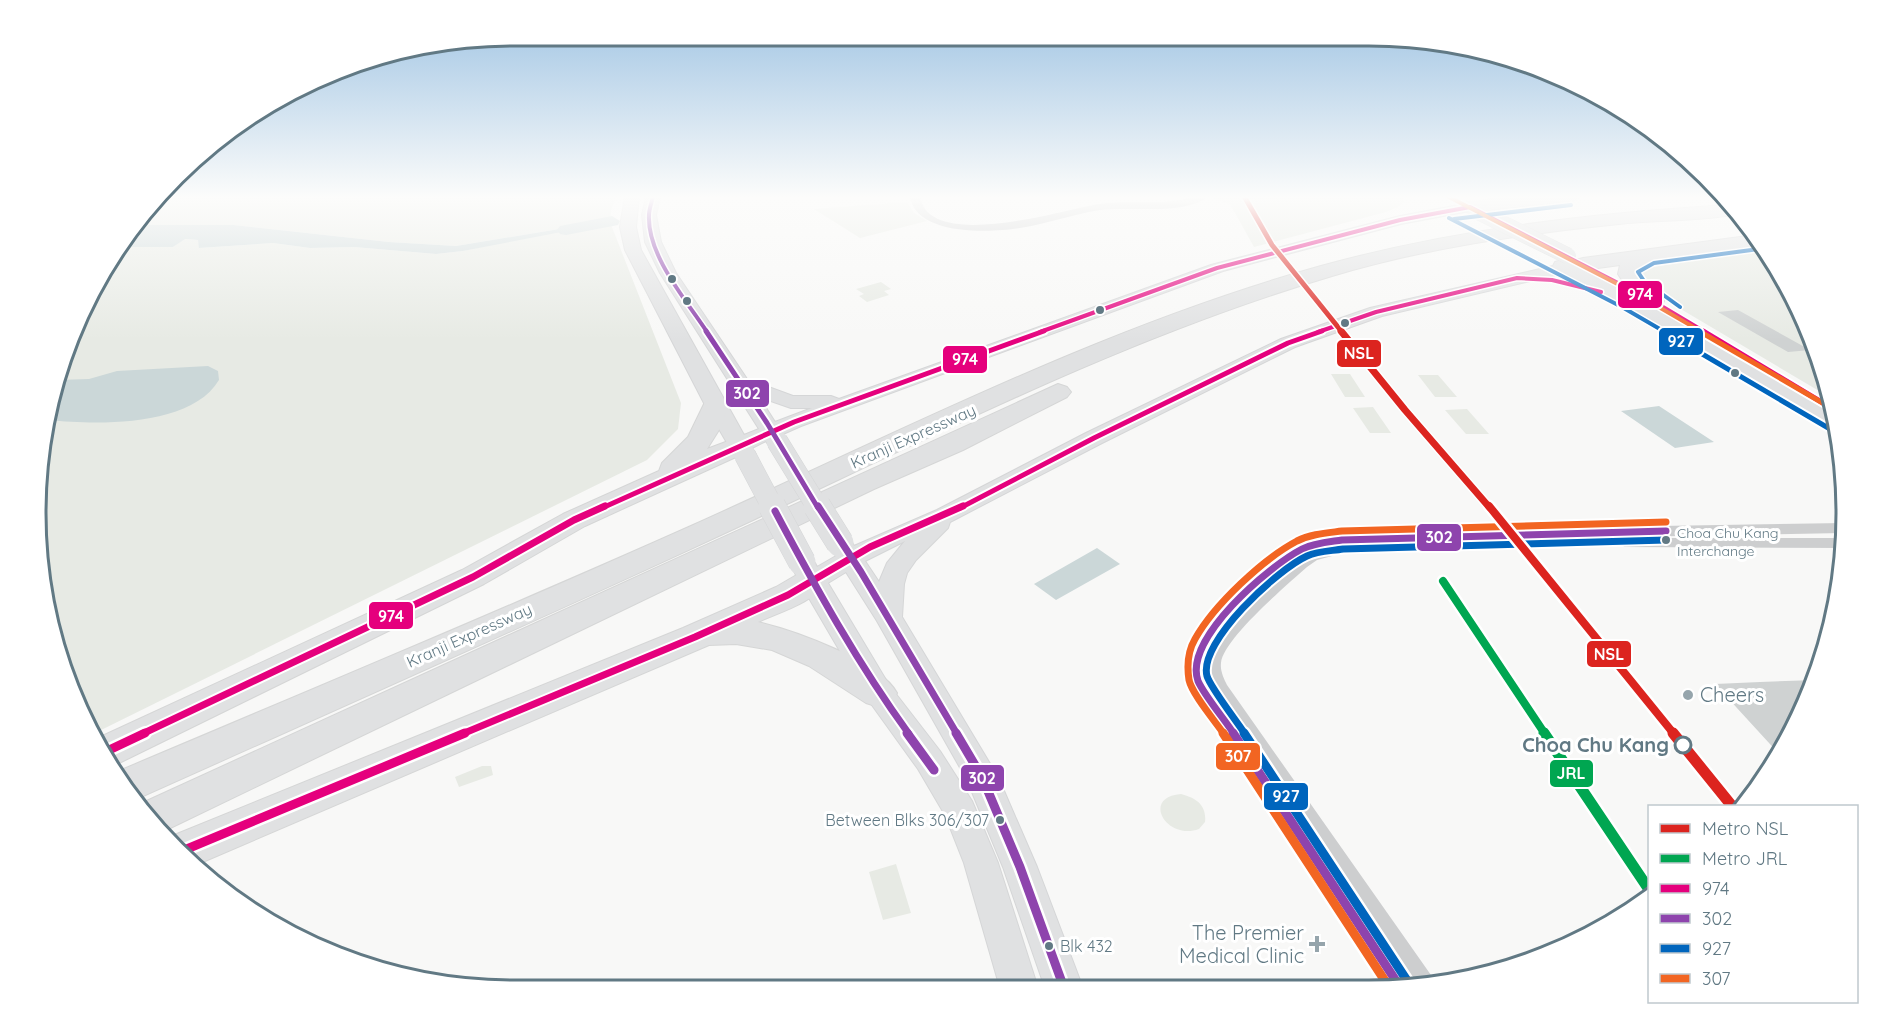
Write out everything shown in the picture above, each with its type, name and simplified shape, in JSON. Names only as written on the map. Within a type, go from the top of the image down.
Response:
[{"type":"highway","name":"Kranji Expressway","points":[[132,783],[678,544],[1122,342],[1233,301],[1326,271],[1448,244]]},
{"type":"highway","name":"Kranji Expressway","points":[[157,815],[1143,353],[1237,315],[1343,281],[1409,264],[1522,244]]},
{"type":"highway","points":[[1567,262],[1728,244]]},
{"type":"highway","points":[[1651,254],[1629,267],[1628,274],[1637,287],[1653,301]]},
{"type":"highway","points":[[653,484],[691,452],[709,426],[715,405]]},
{"type":"highway","points":[[110,749],[462,582],[574,520],[653,484],[742,450]]},
{"type":"highway","points":[[188,849],[695,637],[789,595],[807,571]]},
{"type":"highway","points":[[695,637],[725,632],[754,634],[795,644],[840,667],[879,693]]},
{"type":"main road","points":[[632,244],[715,405],[742,450],[807,571],[879,693],[929,760],[960,811],[981,863],[1017,980]]},
{"type":"main road","points":[[654,244],[668,273],[775,436],[889,618],[982,777],[1020,867],[1061,980]]},
{"type":"main road","points":[[742,450],[854,400],[1217,268],[1309,244]]},
{"type":"main road","points":[[1532,244],[1653,301],[1822,403]]},
{"type":"main road","points":[[807,571],[845,550],[870,547],[946,515],[1094,438],[1288,344],[1376,312],[1517,278],[1567,262],[1826,417]]},
{"type":"main road","points":[[1517,278],[1552,280],[1626,299]]},
{"type":"main road","points":[[741,384],[791,402],[808,404],[854,400]]},
{"type":"main road","points":[[889,618],[888,590],[894,571],[902,559],[946,515]]},
{"type":"street","points":[[1396,980],[1212,688],[1198,680],[1198,656],[1211,631],[1281,572],[1311,556],[1341,549],[1687,537],[1836,528]]},
{"type":"street","points":[[1281,572],[1292,554],[1304,548],[1342,540],[1687,537],[1835,543]]},
{"type":"street","points":[[1342,540],[1381,547]]},
{"type":"street","points":[[1212,688],[1218,688],[1420,978]]},
{"type":"shaded area","points":[[132,244],[178,244],[173,247],[130,247]]},
{"type":"shaded area","points":[[177,244],[199,244],[200,248],[280,244],[310,248],[354,247],[436,254],[497,244],[619,244],[681,403],[678,429],[647,460],[100,730],[71,664],[55,605],[47,544],[47,483],[55,422],[71,363],[95,307],[130,247],[173,247]]},
{"type":"shaded area","points":[[198,244],[259,244],[199,248]]},
{"type":"shaded area","points":[[280,244],[421,244],[456,246],[500,244],[436,254],[354,247],[310,248]]},
{"type":"shaded area","points":[[421,244],[469,244],[456,246]]},
{"type":"shaded area","points":[[1754,250],[1773,280],[1800,335],[1819,391],[1657,295],[1643,281],[1641,274],[1648,268]]},
{"type":"shaded area","points":[[881,282],[891,289],[884,291],[889,295],[867,302],[859,296],[864,294],[856,289]]},
{"type":"shaded area","points":[[208,366],[218,371],[219,380],[206,395],[188,407],[166,415],[117,422],[55,421],[66,380],[89,379],[117,371]]},
{"type":"shaded area","points":[[1331,374],[1350,374],[1365,397],[1345,397]]},
{"type":"shaded area","points":[[1418,375],[1438,375],[1457,397],[1435,397]]},
{"type":"shaded area","points":[[1659,406],[1714,442],[1675,448],[1621,411]]},
{"type":"shaded area","points":[[1373,407],[1391,433],[1370,433],[1353,408]]},
{"type":"shaded area","points":[[1467,409],[1489,434],[1466,434],[1445,410]]},
{"type":"shaded area","points":[[1097,548],[1120,564],[1056,600],[1034,584]]},
{"type":"shaded area","points":[[482,766],[491,766],[493,775],[459,787],[455,777]]},
{"type":"shaded area","points":[[1181,794],[1196,800],[1202,807],[1205,822],[1199,829],[1187,831],[1177,829],[1168,824],[1163,817],[1160,810],[1162,802],[1169,797]]},
{"type":"shaded area","points":[[896,864],[911,913],[883,920],[869,872]]},
{"type":"building","points":[[1738,310],[1805,347],[1806,350],[1788,352],[1718,312]]},
{"type":"building","points":[[1805,680],[1773,747],[1715,684]]},
{"type":"metro line","name":"NSL","points":[[1271,244],[1405,410],[1477,491],[1731,805]]},
{"type":"metro line","name":"JRL","points":[[1443,581],[1648,888]]},
{"type":"transit line","name":"302","points":[[654,244],[668,273],[767,423],[840,543],[861,572],[982,777],[1020,867],[1061,980]]},
{"type":"transit line","name":"974","points":[[110,749],[473,577],[574,520],[794,422],[1217,268],[1309,244]]},
{"type":"transit line","name":"927","points":[[1499,244],[1622,307],[1828,428]]},
{"type":"transit line","name":"307","points":[[1540,244],[1631,291],[1822,403]]},
{"type":"transit line","name":"974","points":[[1542,244],[1653,301],[1822,403]]},
{"type":"transit line","name":"927","points":[[1680,307],[1644,281],[1638,272],[1654,263],[1754,250]]},
{"type":"transit line","name":"974","points":[[188,849],[695,637],[788,595],[870,547],[946,515],[1094,438],[1288,343],[1376,312],[1517,278],[1552,280],[1601,292]]},
{"type":"transit line","name":"302","points":[[775,511],[819,593],[879,693],[934,770]]},
{"type":"transit line","name":"307","points":[[1385,980],[1190,684],[1189,662],[1195,639],[1214,614],[1256,571],[1285,548],[1313,535],[1342,531],[1666,522]]},
{"type":"transit line","name":"302","points":[[1396,980],[1198,680],[1199,657],[1203,644],[1221,620],[1263,578],[1302,549],[1317,544],[1342,540],[1666,531]]},
{"type":"transit line","name":"927","points":[[1406,979],[1207,677],[1207,660],[1210,650],[1226,627],[1268,585],[1296,562],[1315,553],[1343,549],[1666,540]]},
{"type":"place","name":"Choa Chu Kang Interchange","points":[[1666,540]]},
{"type":"place","name":"Cheers","points":[[1688,695]]},
{"type":"place","name":"Choa Chu Kang","points":[[1683,745]]},
{"type":"place","name":"Between Blks 306/307","points":[[1000,820]]},
{"type":"place","name":"The Premier Medical Clinic","points":[[1317,944]]},
{"type":"place","name":"Blk 432","points":[[1049,946]]}]
